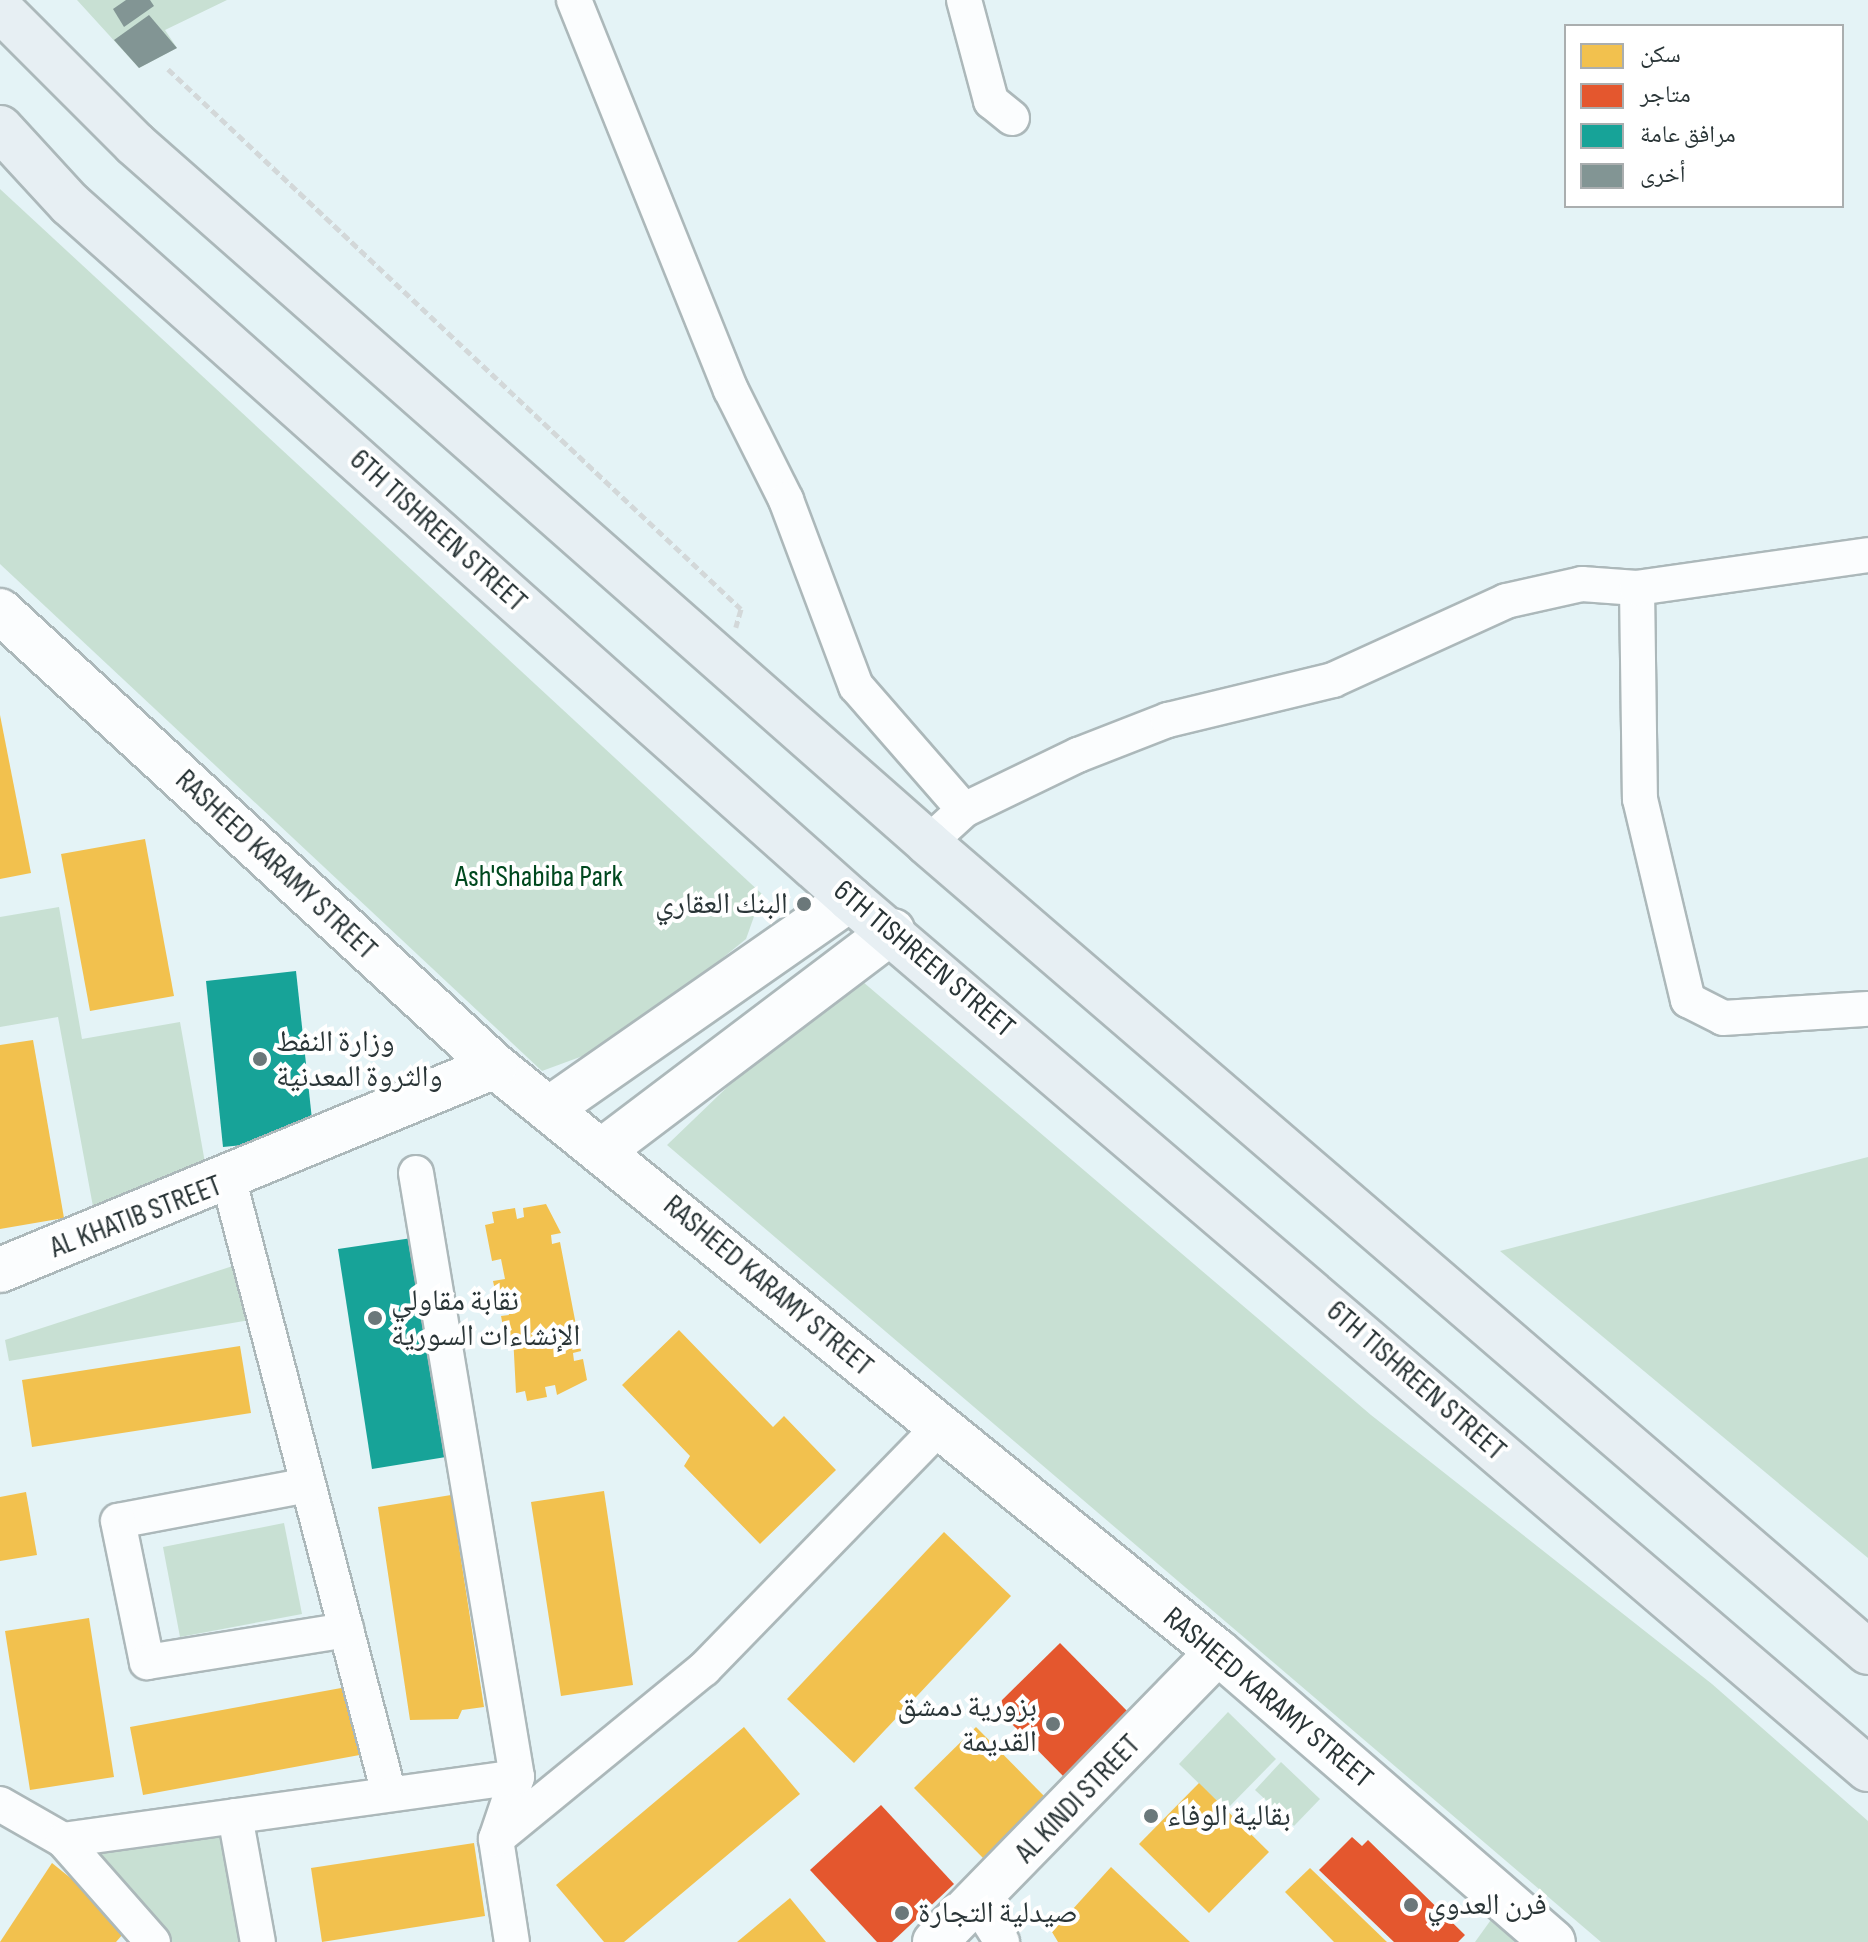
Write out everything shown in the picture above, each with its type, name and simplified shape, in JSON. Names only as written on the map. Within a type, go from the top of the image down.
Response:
[{"type":"highway","points":[[0,9],[135,144],[928,843],[1868,1652]]},
{"type":"highway","name":"6TH TISHREEN STREET","points":[[0,128],[70,204],[850,899],[893,931],[1868,1769]]},
{"type":"main road","name":"RASHEED KARAMY STREET","points":[[0,611],[503,1072],[552,1107],[937,1429],[1218,1652],[1553,1942]]},
{"type":"main road","points":[[552,1107],[850,899]]},
{"type":"main road","points":[[603,1150],[893,931]]},
{"type":"main road","name":"AL KHATIB STREET","points":[[0,1270],[272,1163],[347,1147],[503,1072]]},
{"type":"main road","name":"AL KINDI STREET","points":[[935,1942],[978,1904],[1218,1652]]},
{"type":"street","points":[[574,0],[731,390],[786,500],[856,686],[964,810]]},
{"type":"street","points":[[964,0],[991,101],[1012,118]]},
{"type":"street","points":[[928,843],[964,810],[1168,720],[1388,660],[1506,601],[1582,584],[1637,588],[1868,555]]},
{"type":"street","points":[[1637,588],[1640,799],[1688,1000],[1723,1018],[1868,1009]]},
{"type":"street","points":[[416,1173],[517,1777],[496,1839],[504,1941]]},
{"type":"street","points":[[229,1181],[388,1790]]},
{"type":"street","points":[[496,1839],[704,1669],[937,1429]]},
{"type":"street","points":[[308,1485],[118,1521],[147,1662],[346,1630]]},
{"type":"street","points":[[63,1840],[235,1816],[388,1790],[517,1777]]},
{"type":"street","points":[[0,1804],[63,1840],[153,1942]]},
{"type":"street","points":[[235,1816],[258,1942]]},
{"type":"street","points":[[978,1904],[1002,1942]]},
{"type":"path","points":[[168,69],[741,609],[724,663]]},
{"type":"green space","points":[[77,0],[227,0],[165,30],[177,48],[139,68]]},
{"type":"green space","name":"Ash'Shabiba Park","points":[[0,189],[762,894],[746,939],[618,1043],[542,1071],[0,564]]},
{"type":"green space","points":[[59,907],[82,1039],[180,1022],[210,1191],[94,1212],[58,1017],[0,1027],[0,917]]},
{"type":"green space","points":[[849,970],[1371,1415],[1712,1684],[1868,1821],[1868,1942],[1601,1942],[667,1145]]},
{"type":"green space","points":[[1868,1157],[1868,1558],[1500,1251]]},
{"type":"green space","points":[[242,1263],[250,1320],[9,1361],[5,1340]]},
{"type":"green space","points":[[284,1523],[302,1614],[180,1637],[163,1547]]},
{"type":"green space","points":[[1228,1712],[1276,1759],[1226,1810],[1179,1764]]},
{"type":"green space","points":[[1281,1762],[1320,1799],[1294,1826],[1255,1790]]},
{"type":"green space","points":[[227,1829],[250,1942],[163,1942],[80,1847]]},
{"type":"green space","points":[[1493,1917],[1522,1942],[1475,1942]]},
{"type":"building: سكن","points":[[0,715],[31,873],[0,879]]},
{"type":"building: سكن","points":[[145,839],[174,996],[90,1011],[61,854]]},
{"type":"building: سكن","points":[[33,1040],[64,1218],[0,1229],[0,1045]]},
{"type":"building: سكن","points":[[546,1204],[561,1233],[551,1235],[552,1244],[560,1242],[581,1351],[573,1353],[574,1361],[583,1359],[587,1380],[557,1395],[555,1385],[545,1387],[547,1397],[527,1401],[525,1391],[516,1393],[513,1335],[505,1337],[501,1316],[509,1315],[506,1303],[498,1304],[493,1281],[505,1279],[501,1259],[492,1261],[485,1225],[494,1223],[492,1212],[515,1208],[517,1219],[524,1217],[523,1208]]},
{"type":"building: سكن","points":[[679,1330],[773,1427],[784,1416],[836,1470],[760,1544],[684,1466],[690,1456],[622,1385]]},
{"type":"building: سكن","points":[[240,1346],[251,1413],[32,1447],[22,1380]]},
{"type":"building: سكن","points":[[604,1491],[633,1685],[561,1696],[531,1502]]},
{"type":"building: سكن","points":[[26,1492],[37,1555],[0,1561],[0,1497]]},
{"type":"building: سكن","points":[[451,1495],[484,1707],[462,1710],[458,1719],[410,1720],[378,1507]]},
{"type":"building: سكن","points":[[944,1532],[1011,1596],[854,1763],[787,1699]]},
{"type":"building: سكن","points":[[89,1618],[114,1777],[30,1790],[5,1631]]},
{"type":"building: سكن","points":[[352,1686],[365,1754],[143,1795],[130,1727]]},
{"type":"building: سكن","points":[[744,1727],[800,1794],[624,1942],[604,1942],[556,1885]]},
{"type":"building: سكن","points":[[976,1727],[1046,1798],[984,1859],[914,1788]]},
{"type":"building: سكن","points":[[1199,1783],[1269,1852],[1209,1913],[1139,1844]]},
{"type":"building: سكن","points":[[474,1843],[485,1916],[322,1942],[311,1868]]},
{"type":"building: سكن","points":[[52,1863],[130,1926],[116,1942],[0,1942]]},
{"type":"building: سكن","points":[[1111,1867],[1190,1942],[1058,1942],[1052,1932]]},
{"type":"building: سكن","points":[[1310,1868],[1387,1942],[1334,1942],[1285,1892]]},
{"type":"building: سكن","points":[[790,1898],[826,1942],[737,1942]]},
{"type":"building: متاجر","points":[[1060,1643],[1134,1718],[1069,1782],[995,1707]]},
{"type":"building: متاجر","points":[[881,1805],[954,1884],[892,1942],[877,1942],[810,1870]]},
{"type":"building: متاجر","points":[[1352,1837],[1362,1846],[1368,1840],[1465,1935],[1458,1942],[1394,1942],[1319,1870]]},
{"type":"building: مرافق عامة","name":"وزارة النفط والثروة المعدنية","points":[[296,971],[314,1138],[223,1147],[206,981]]},
{"type":"building: مرافق عامة","points":[[412,1238],[446,1457],[372,1469],[338,1249]]},
{"type":"building: أخرى","points":[[126,0],[150,0],[154,6],[124,27],[113,9]]},
{"type":"building: أخرى","points":[[149,15],[177,48],[139,68],[114,40]]},
{"type":"place","name":"البنك العقاري","points":[[804,904]]},
{"type":"place","name":"وزارة النفط والثروة المعدنية","points":[[260,1059]]},
{"type":"place","name":"نقابة مقاولي الإنشاءات السورية","points":[[375,1318]]},
{"type":"place","name":"بزورية دمشق القديمة","points":[[1053,1724]]},
{"type":"place","name":"بقالية الوفاء","points":[[1151,1816]]},
{"type":"place","name":"فرن العدوي","points":[[1411,1905]]},
{"type":"place","name":"صيدلية التجارة","points":[[902,1913]]}]
